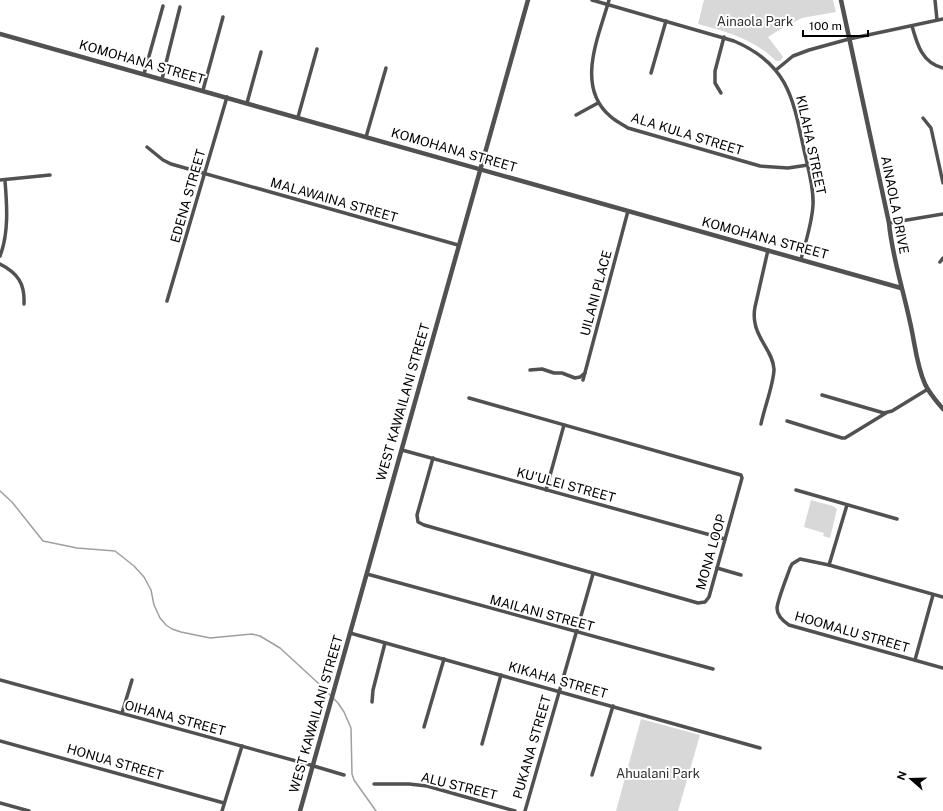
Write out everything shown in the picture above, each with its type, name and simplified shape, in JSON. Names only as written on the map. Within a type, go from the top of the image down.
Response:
[{"type":"street","name":"WEST KAWAILANI STREET","points":[[300,811],[528,0]]},
{"type":"street","name":"KILAHA STREET","points":[[592,0],[608,2],[666,21],[724,37],[750,48],[764,58],[776,70],[787,86],[794,104],[808,165],[813,204],[811,223],[801,259]]},
{"type":"street","name":"AINAOLA DRIVE","points":[[841,0],[889,223],[890,238],[901,288],[910,319],[918,361],[925,384],[943,409]]},
{"type":"street","points":[[935,0],[937,20]]},
{"type":"street","name":"ALA KULA STREET","points":[[608,2],[592,61],[591,77],[598,103],[610,116],[628,128],[760,166],[788,168],[808,165]]},
{"type":"street","points":[[144,74],[163,6]]},
{"type":"street","points":[[162,79],[180,7]]},
{"type":"street","points":[[203,90],[223,17]]},
{"type":"street","points":[[776,70],[792,56],[849,39],[943,19]]},
{"type":"street","points":[[651,73],[666,21]]},
{"type":"street","points":[[912,26],[921,52],[932,64],[943,68]]},
{"type":"street","name":"KOMOHANA STREET","points":[[0,34],[901,288]]},
{"type":"street","points":[[721,93],[715,83],[715,71],[724,37]]},
{"type":"street","points":[[298,117],[317,49]]},
{"type":"street","points":[[247,103],[261,52]]},
{"type":"street","points":[[366,137],[386,68]]},
{"type":"street","name":"EDENA STREET","points":[[168,301],[227,97]]},
{"type":"street","points":[[576,115],[598,103]]},
{"type":"street","points":[[923,118],[930,128],[943,182]]},
{"type":"street","name":"MALAWAINA STREET","points":[[146,147],[171,164],[458,245]]},
{"type":"street","points":[[0,180],[5,181],[50,175]]},
{"type":"street","points":[[0,256],[4,246],[6,221],[5,181]]},
{"type":"street","name":"UILANI PLACE","points":[[583,380],[628,211]]},
{"type":"street","points":[[889,223],[943,214]]},
{"type":"street","points":[[760,424],[772,382],[774,369],[771,358],[757,330],[754,315],[768,250]]},
{"type":"street","points":[[940,262],[943,258]]},
{"type":"street","points":[[0,264],[10,269],[19,280],[24,294],[24,304]]},
{"type":"street","points":[[530,370],[542,369],[554,373],[562,372],[575,378],[580,377],[585,372]]},
{"type":"street","points":[[787,421],[845,438],[928,389]]},
{"type":"street","points":[[822,395],[876,412],[888,412]]},
{"type":"street","name":"MONA LOOP","points":[[433,458],[417,515],[418,522],[424,526],[698,603],[705,602],[709,597],[742,478],[741,475],[469,398]]},
{"type":"street","points":[[546,490],[564,425]]},
{"type":"street","name":"KU'ULEI STREET","points":[[402,450],[725,539]]},
{"type":"street","points":[[796,490],[897,519]]},
{"type":"street","points":[[829,565],[847,505]]},
{"type":"street","name":"HOOMALU STREET","points":[[943,597],[829,565],[800,559],[796,560],[792,564],[777,608],[783,621],[789,625],[943,668]]},
{"type":"street","points":[[717,568],[741,575]]},
{"type":"street","name":"MAILANI STREET","points":[[366,574],[576,633],[713,669]]},
{"type":"street","name":"PUKANA STREET","points":[[524,811],[593,574]]},
{"type":"street","points":[[915,660],[933,595]]},
{"type":"street","name":"KIKAHA STREET","points":[[350,633],[760,748]]},
{"type":"street","points":[[372,702],[373,690],[385,642]]},
{"type":"street","points":[[424,727],[444,659]]},
{"type":"street","points":[[482,744],[501,675]]},
{"type":"street","name":"OIHANA STREET","points":[[0,680],[344,775]]},
{"type":"street","points":[[122,713],[132,680]]},
{"type":"street","points":[[592,775],[612,706]]},
{"type":"street","name":"HONUA STREET","points":[[0,740],[224,803]]},
{"type":"street","points":[[222,811],[242,746]]},
{"type":"street","name":"ALU STREET","points":[[374,784],[409,784],[428,786],[515,811]]},
{"type":"street","points":[[0,803],[29,811]]},
{"type":"green space","name":"Ainaola Park","points":[[704,0],[833,0],[836,12],[802,18],[768,37],[783,57],[780,61],[776,61],[759,47],[740,37],[698,24]]},
{"type":"green space","points":[[811,500],[833,506],[837,509],[830,538],[823,536],[824,533],[804,527]]},
{"type":"green space","name":"Ahualani Park","points":[[641,719],[700,735],[678,811],[616,811]]},
{"type":"waterway","points":[[0,491],[12,502],[43,541],[77,548],[115,551],[134,566],[144,577],[151,590],[154,605],[160,618],[172,629],[210,638],[252,634],[260,636],[280,648],[317,682],[338,703],[344,712],[351,728],[352,774],[354,780],[376,811]]}]
